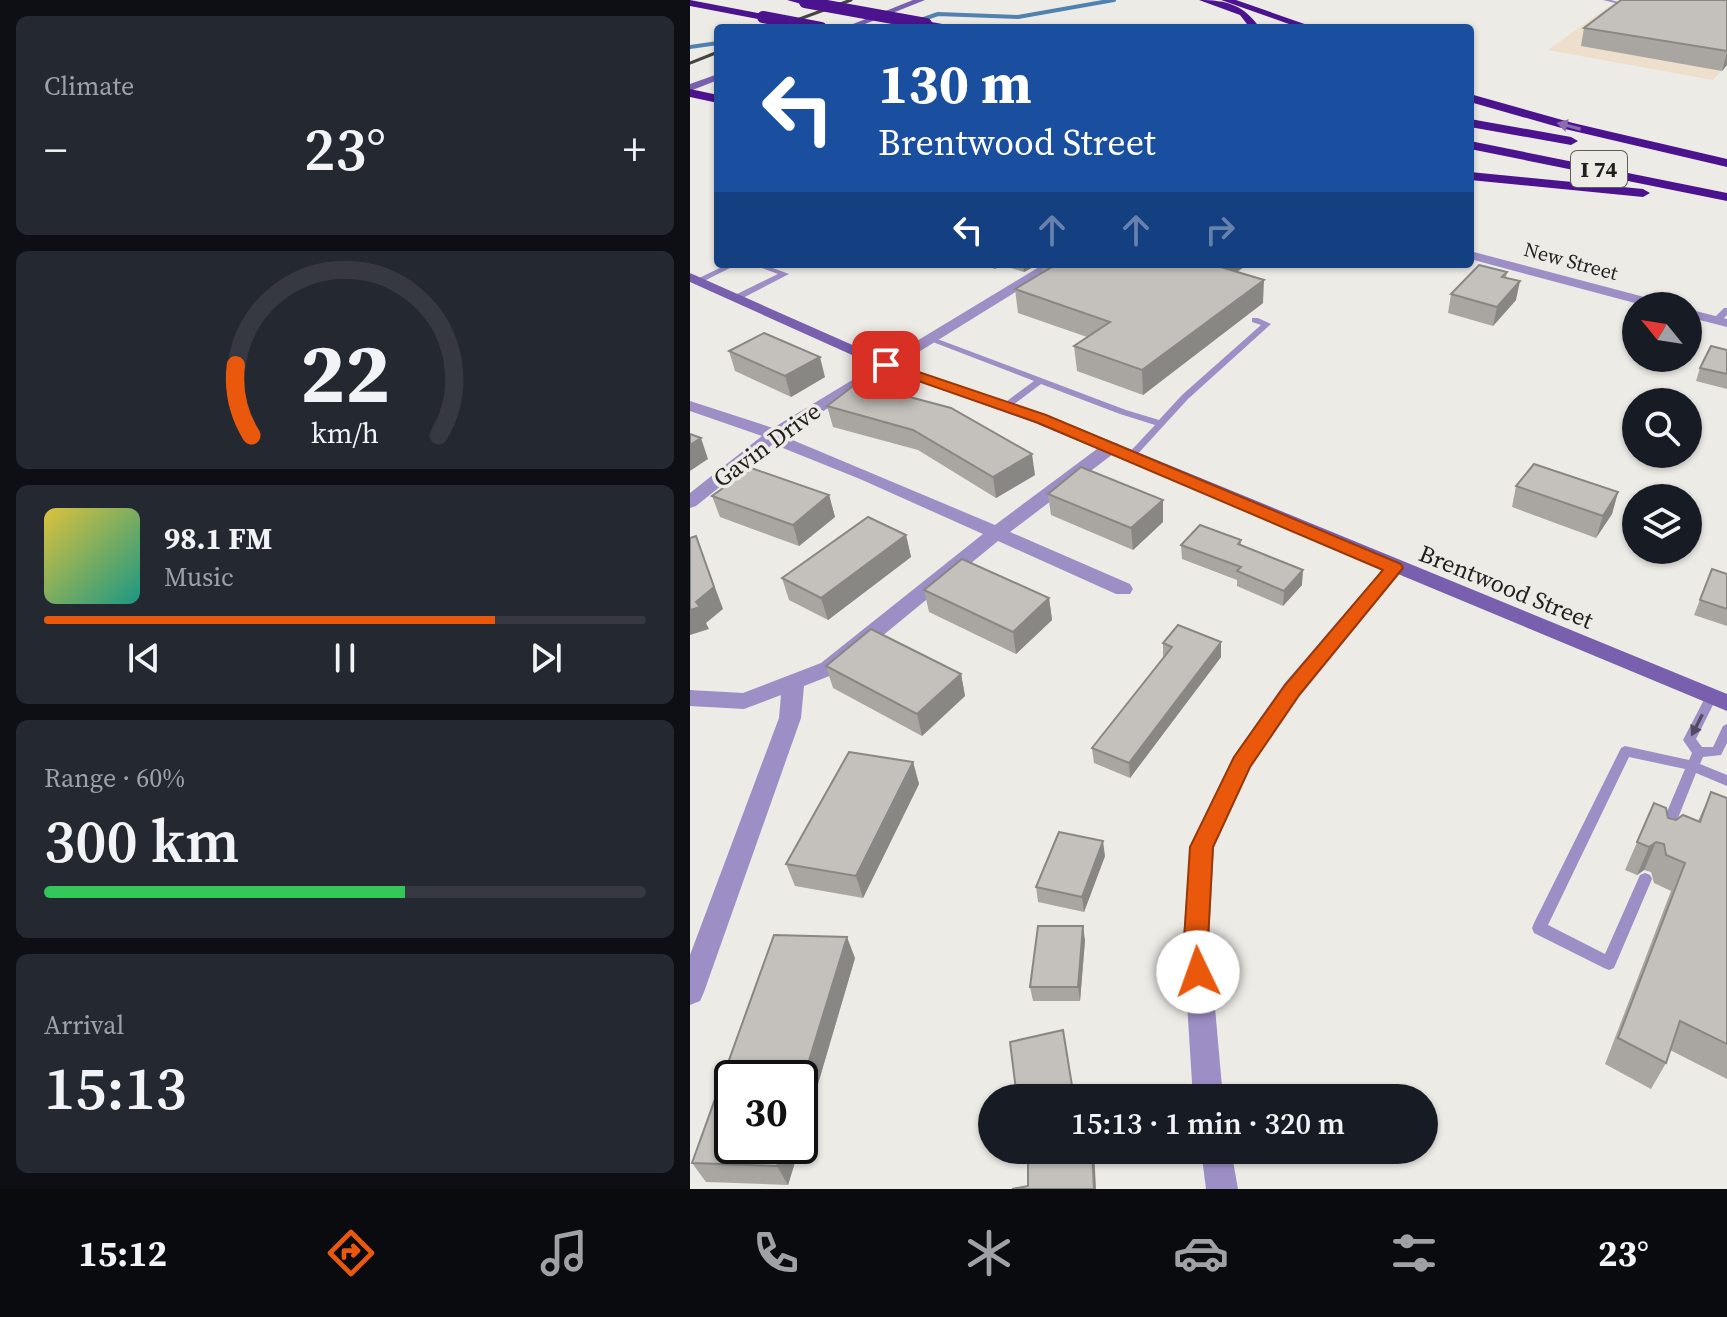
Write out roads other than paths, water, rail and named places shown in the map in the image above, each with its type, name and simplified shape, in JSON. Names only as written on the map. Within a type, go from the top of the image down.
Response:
[{"type":"highway","points":[[792,0],[926,24]]},
{"type":"highway","points":[[1204,0],[1244,13],[1252,24]]},
{"type":"highway","points":[[1226,0],[1299,24]]},
{"type":"highway","points":[[690,3],[800,24]]},
{"type":"highway","points":[[690,91],[714,98]]},
{"type":"highway","points":[[1474,99],[1570,126],[1727,163]]},
{"type":"highway","points":[[690,105],[714,110]]},
{"type":"highway","name":"I 74","points":[[1474,124],[1727,169]]},
{"type":"highway","name":"I 74","points":[[1474,146],[1727,197]]},
{"type":"highway","points":[[1474,176],[1591,186],[1727,207]]},
{"type":"main road","points":[[858,24],[921,0]]},
{"type":"main road","points":[[690,91],[714,79]]},
{"type":"main road","name":"Brentwood Street","points":[[695,278],[886,365],[1006,406],[1111,447],[1394,568],[1719,700]]},
{"type":"street","name":"New Street","points":[[1474,256],[1622,295]]},
{"type":"street","name":"Gavin Drive","points":[[690,502],[772,438],[1047,268]]},
{"type":"street","points":[[1702,315],[1724,318]]},
{"type":"street","points":[[690,406],[766,430],[772,438],[866,475],[1123,589]]},
{"type":"street","points":[[690,698],[744,701],[829,668],[995,534],[1111,447]]},
{"type":"street","points":[[1207,1084],[1196,940],[1202,847],[1241,763],[1292,690],[1394,568]]},
{"type":"street","points":[[690,992],[790,718],[793,682]]},
{"type":"street","points":[[1218,1164],[1222,1189]]},
{"type":"lane","points":[[1605,0],[1632,6]]},
{"type":"lane","points":[[695,278],[723,268]]},
{"type":"lane","points":[[738,297],[785,274],[767,268]]},
{"type":"lane","points":[[1131,456],[1185,397],[1267,324],[1255,320]]},
{"type":"lane","points":[[929,339],[1162,424]]},
{"type":"lane","points":[[1006,406],[1041,380]]},
{"type":"lane","points":[[1699,752],[1689,740],[1719,700]]},
{"type":"lane","points":[[1699,752],[1717,752],[1727,729]]},
{"type":"lane","points":[[1645,879],[1609,963],[1539,928],[1625,751],[1692,766],[1727,781]]},
{"type":"lane","points":[[1662,840],[1699,752]]},
{"type":"waterway","points":[[909,24],[938,14],[1018,17],[1114,0]]},
{"type":"waterway","points":[[690,47],[714,44]]},
{"type":"railway","points":[[786,24],[851,0]]},
{"type":"railway","points":[[690,63],[714,54]]}]
